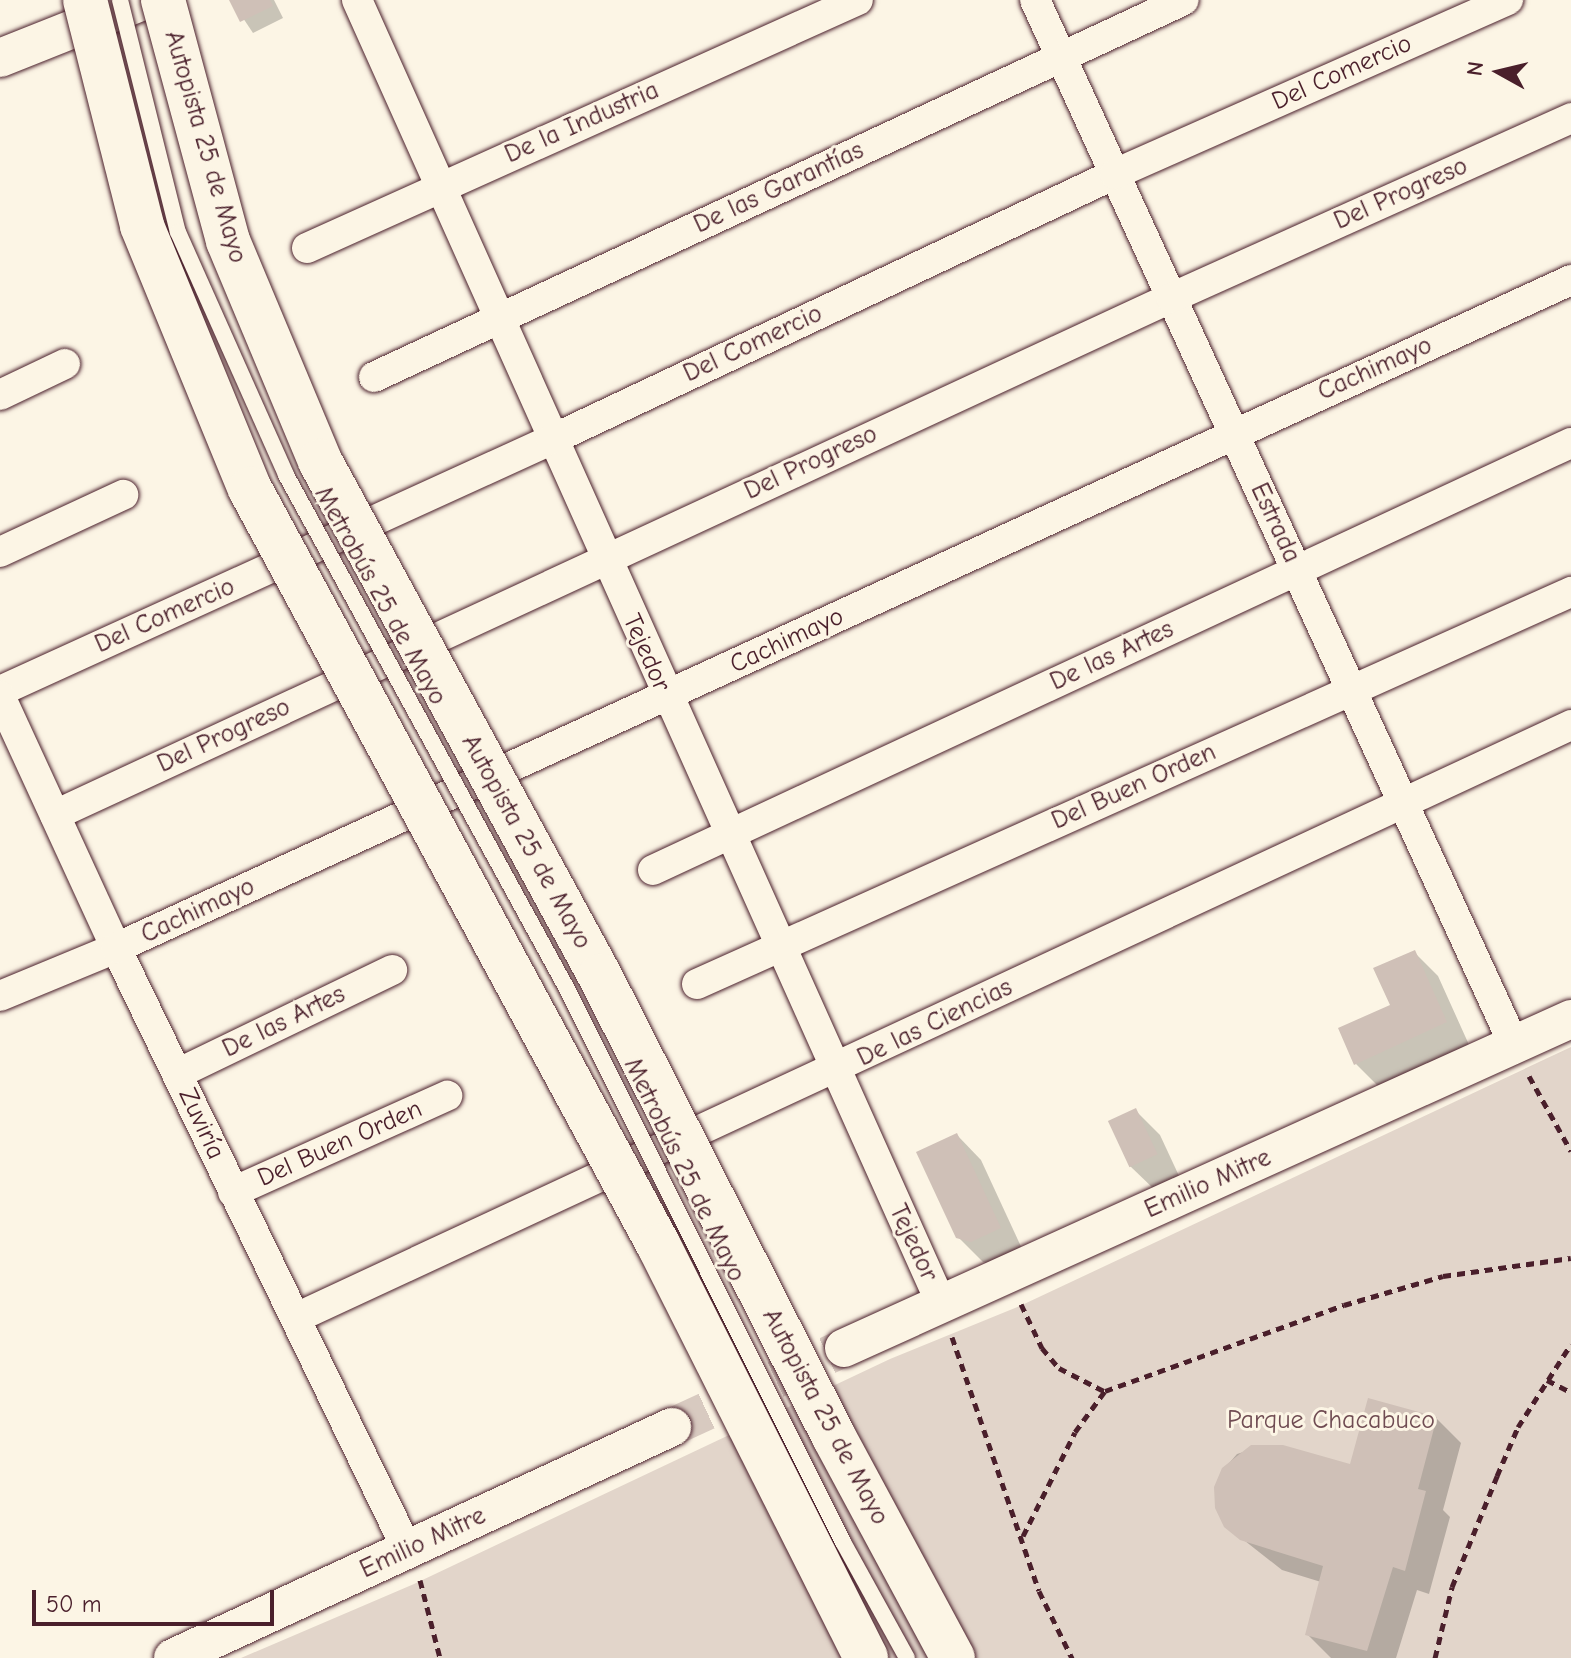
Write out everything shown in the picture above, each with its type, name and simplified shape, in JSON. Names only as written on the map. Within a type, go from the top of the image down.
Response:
[{"type":"highway","points":[[85,0],[142,226],[250,489],[659,1246],[866,1658]]},
{"type":"highway","name":"Autopista 25 de Mayo","points":[[163,0],[228,241],[320,461],[600,976],[834,1437],[953,1658]]},
{"type":"street","points":[[0,58],[146,0]]},
{"type":"street","name":"Tejedor","points":[[357,0],[496,319],[941,1303]]},
{"type":"street","name":"De la Industria","points":[[307,248],[858,0]]},
{"type":"street","name":"Estrada","points":[[1035,0],[1515,1047]]},
{"type":"street","name":"De las Garantías","points":[[374,377],[1184,0]]},
{"type":"street","name":"Del Comercio","points":[[0,693],[551,440],[1115,174],[1508,0]]},
{"type":"street","name":"Del Progreso","points":[[55,815],[1171,298],[1571,118]]},
{"type":"street","name":"Cachimayo","points":[[0,996],[116,948],[1571,280]]},
{"type":"street","points":[[0,395],[65,364]]},
{"type":"street","name":"De las Artes","points":[[653,870],[1571,443]]},
{"type":"street","points":[[0,552],[123,495]]},
{"type":"street","name":"Del Buen Orden","points":[[697,984],[1571,592]]},
{"type":"street","name":"Zuviría","points":[[0,693],[116,948],[233,1192],[298,1317],[407,1549]]},
{"type":"street","name":"De las Ciencias","points":[[298,1317],[835,1071],[1402,800],[1571,725]]},
{"type":"street","name":"De las Artes","points":[[177,1074],[392,970]]},
{"type":"street","name":"Emilio Mitre","points":[[844,1348],[1515,1047],[1571,1019]]},
{"type":"street","name":"Del Buen Orden","points":[[233,1192],[447,1096]]},
{"type":"street","name":"Emilio Mitre","points":[[173,1658],[672,1427]]},
{"type":"lane","name":"Metrobús 25 de Mayo","points":[[120,0],[178,232],[286,475],[566,987],[843,1542],[907,1658]]},
{"type":"path","points":[[1515,1047],[1556,1132],[1571,1151]]},
{"type":"path","points":[[1023,1536],[1075,1432],[1105,1391],[1344,1305],[1443,1276],[1571,1258]]},
{"type":"path","points":[[1008,1274],[1042,1348],[1059,1368],[1105,1391]]},
{"type":"path","points":[[941,1303],[1023,1536],[1039,1591],[1072,1658]]},
{"type":"path","points":[[1435,1658],[1452,1587],[1497,1476],[1547,1380],[1571,1344]]},
{"type":"path","points":[[1547,1380],[1571,1392]]},
{"type":"path","points":[[407,1549],[421,1582],[440,1658]]},
{"type":"green space","name":"Parque Chacabuco","points":[[1571,1047],[1571,1658],[241,1658],[414,1584],[890,1359],[1022,1305]]},
{"type":"building","points":[[229,0],[270,0],[273,6],[240,22]]},
{"type":"building","points":[[1415,950],[1447,1022],[1354,1065],[1338,1028],[1390,1005],[1373,968]]},
{"type":"building","points":[[1136,1108],[1158,1154],[1129,1167],[1108,1121]]},
{"type":"building","points":[[957,1133],[1001,1228],[971,1242],[956,1238],[916,1152]]},
{"type":"building","points":[[1368,1398],[1437,1417],[1418,1489],[1426,1491],[1405,1571],[1393,1567],[1367,1651],[1305,1635],[1323,1566],[1240,1540],[1224,1527],[1215,1508],[1214,1487],[1222,1468],[1251,1445],[1283,1445],[1350,1464]]},
{"type":"tunnel","points":[[672,1427],[844,1348]]}]
